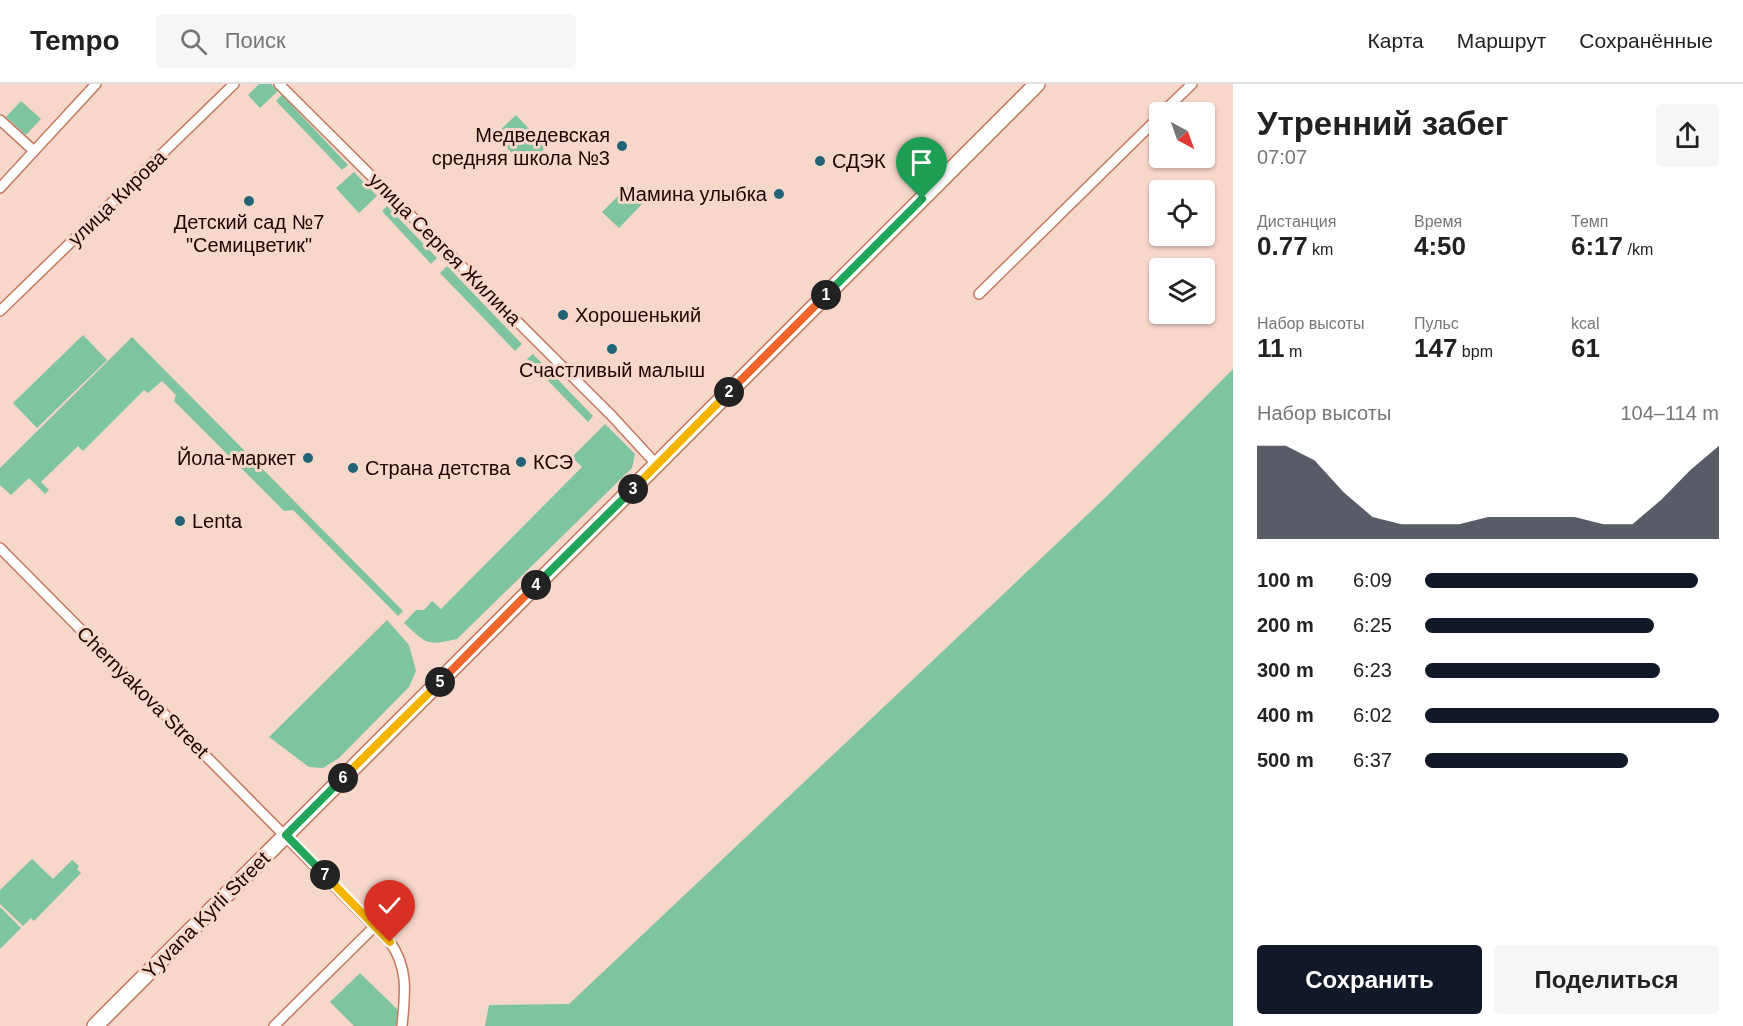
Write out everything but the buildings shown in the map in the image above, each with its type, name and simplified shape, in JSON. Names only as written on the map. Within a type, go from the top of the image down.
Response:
[{"type":"main road","name":"Yyvana Kyrli Street","points":[[95,1026],[1037,84]]},
{"type":"street","points":[[0,188],[96,84]]},
{"type":"street","name":"улица Кирова","points":[[0,311],[234,84]]},
{"type":"street","name":"улица Сергея Жилина","points":[[279,84],[610,415],[657,465]]},
{"type":"street","points":[[1173,102],[1192,84]]},
{"type":"street","points":[[0,120],[34,151]]},
{"type":"street","points":[[979,294],[1149,127]]},
{"type":"street","name":"Chernyakova Street","points":[[0,548],[390,942],[399,954],[403,971],[405,990],[402,1026]]},
{"type":"street","points":[[274,1026],[375,926]]},
{"type":"green space","points":[[259,84],[271,84],[278,91],[260,108],[248,95]]},
{"type":"green space","points":[[282,95],[348,165],[342,170],[276,101]]},
{"type":"green space","points":[[21,101],[41,119],[26,135],[6,117]]},
{"type":"green space","points":[[516,115],[546,147],[525,167],[495,135]]},
{"type":"green space","points":[[354,172],[377,196],[359,213],[336,188]]},
{"type":"green space","points":[[627,187],[643,203],[619,228],[602,212]]},
{"type":"green space","points":[[387,206],[437,258],[431,264],[382,211]]},
{"type":"green space","points":[[447,266],[522,344],[515,351],[440,273]]},
{"type":"green space","points":[[83,335],[107,360],[37,428],[13,403]]},
{"type":"green space","points":[[132,337],[403,611],[398,616],[293,510],[284,511],[174,401],[176,395],[162,381],[148,393],[144,390],[83,451],[78,446],[41,482],[49,490],[45,494],[29,478],[11,495],[0,485],[0,468]]},
{"type":"green space","points":[[533,354],[593,416],[588,422],[527,359]]},
{"type":"green space","points":[[1233,369],[1233,1026],[485,1026],[489,1005],[569,1004],[1105,498]]},
{"type":"green space","points":[[605,424],[635,454],[632,468],[457,639],[428,642],[404,623],[416,610],[424,610],[432,601],[441,609],[582,467],[572,457]]},
{"type":"green space","points":[[387,620],[409,645],[416,671],[409,687],[339,758],[323,768],[309,767],[269,737]]},
{"type":"green space","points":[[32,859],[53,879],[72,860],[79,866],[77,869],[81,873],[34,921],[31,918],[23,926],[0,904],[0,890]]},
{"type":"green space","points":[[0,907],[21,928],[0,949]]},
{"type":"green space","points":[[360,973],[399,1011],[398,1026],[354,1026],[330,1002]]},
{"type":"place","name":"Медведевская средняя школа №3","points":[[622,146]]},
{"type":"place","name":"СДЭК","points":[[820,161]]},
{"type":"place","name":"Мамина улыбка","points":[[779,194]]},
{"type":"place","name":"Детский сад №7 \"Семицветик\"","points":[[249,201]]},
{"type":"place","name":"Хорошенький","points":[[563,315]]},
{"type":"place","name":"Счастливый малыш","points":[[612,349]]},
{"type":"place","name":"Йола-маркет","points":[[308,458]]},
{"type":"place","name":"КСЭ","points":[[521,462]]},
{"type":"place","name":"Страна детства","points":[[353,468]]},
{"type":"place","name":"Lenta","points":[[180,521]]},
{"type":"route","points":[[390,942],[286,835],[922,199]]}]
